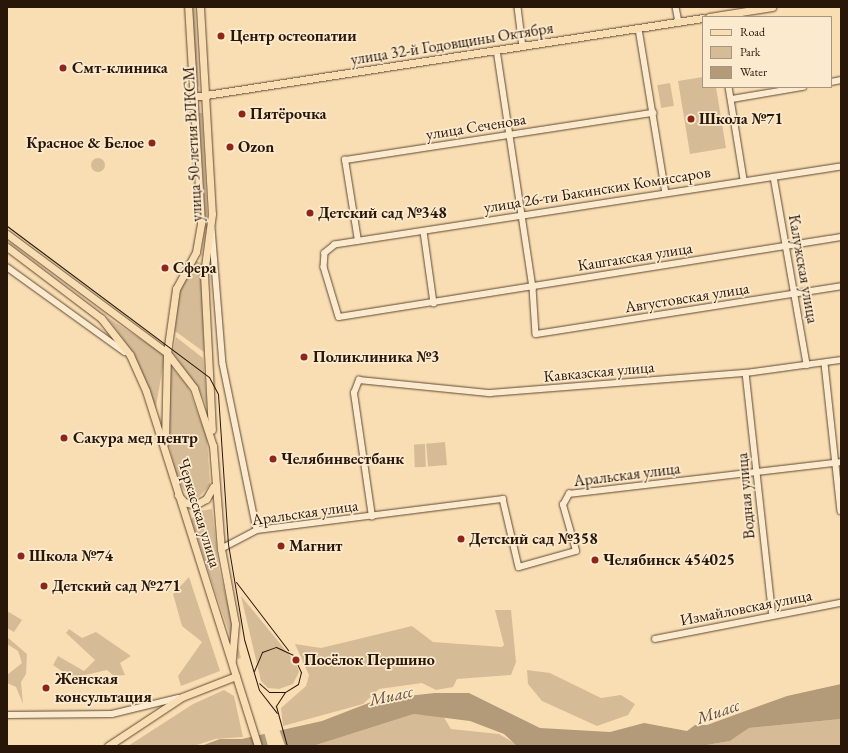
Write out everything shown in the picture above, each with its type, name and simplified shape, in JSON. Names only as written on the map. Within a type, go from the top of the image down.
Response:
[{"type":"main road","name":"улица 50-летия ВЛКСМ","points":[[166,456],[167,353],[176,288],[196,252],[201,223],[188,7]]},
{"type":"main road","name":"улица 50-летия ВЛКСМ","points":[[200,7],[212,226],[204,274],[213,446]]},
{"type":"main road","points":[[717,16],[772,7]]},
{"type":"main road","name":"улица 32-й Годовщины Октября","points":[[193,97],[679,23],[702,18]]},
{"type":"main road","name":"Черкасская улица","points":[[8,238],[167,353],[194,388],[213,446],[214,485],[221,549],[235,624],[232,664]]},
{"type":"main road","name":"Черкасская улица","points":[[7,247],[101,318],[130,355],[166,456],[258,746]]},
{"type":"main road","points":[[176,491],[184,502],[195,505],[206,499],[214,485]]},
{"type":"main road","points":[[108,746],[182,697],[236,676]]},
{"type":"street","points":[[518,7],[523,46]]},
{"type":"street","points":[[676,7],[679,23]]},
{"type":"street","points":[[639,29],[666,193]]},
{"type":"street","points":[[497,50],[508,135],[533,288]]},
{"type":"street","points":[[730,88],[744,180]]},
{"type":"street","points":[[732,99],[797,88]]},
{"type":"street","name":"улица Сеченова","points":[[358,241],[345,160],[653,113]]},
{"type":"street","name":"улица 26-ти Бакинских Комиссаров","points":[[339,318],[327,280],[325,254],[335,245],[744,180],[841,167]]},
{"type":"street","name":"Калужская улица","points":[[774,177],[807,365]]},
{"type":"street","points":[[212,226],[223,364],[257,530]]},
{"type":"street","points":[[424,232],[434,303]]},
{"type":"street","name":"Каштакская улица","points":[[339,318],[533,288],[841,237]]},
{"type":"street","points":[[7,267],[130,355]]},
{"type":"street","name":"Августовская улица","points":[[533,288],[536,334],[841,286]]},
{"type":"street","name":"Кавказская улица","points":[[358,380],[490,393],[746,373],[826,364],[841,360]]},
{"type":"street","points":[[826,364],[834,462],[841,511]]},
{"type":"street","name":"Водная улица","points":[[746,373],[773,616]]},
{"type":"street","name":"Аральская улица","points":[[358,380],[354,393],[372,517]]},
{"type":"street","name":"Аральская улица","points":[[221,549],[257,530],[372,517],[503,499],[519,567],[576,551],[563,504],[569,494],[841,462]]},
{"type":"street","name":"Измайловская улица","points":[[655,639],[841,603]]},
{"type":"street","points":[[7,715],[112,714],[182,697]]},
{"type":"green space","points":[[192,7],[195,7],[199,87],[197,85]]},
{"type":"green space","points":[[702,77],[702,88],[716,88],[726,148],[690,154],[678,81]]},
{"type":"green space","points":[[670,83],[674,106],[661,108],[657,85]]},
{"type":"green space","points":[[199,113],[202,113],[208,229],[206,229]]},
{"type":"green space","points":[[95,158],[101,158],[105,162],[105,168],[101,172],[95,172],[91,168],[91,162]]},
{"type":"green space","points":[[196,261],[201,263],[204,352],[175,331],[180,287]]},
{"type":"green space","points":[[107,317],[165,355],[155,412],[134,354]]},
{"type":"green space","points":[[176,337],[203,358],[207,407],[199,389],[173,353]]},
{"type":"green space","points":[[170,365],[188,387],[207,438],[210,485],[197,499],[189,497],[178,482],[169,445]]},
{"type":"green space","points":[[445,442],[447,465],[428,467],[426,444]]},
{"type":"green space","points":[[414,444],[425,444],[426,467],[415,467]]},
{"type":"green space","points":[[212,509],[219,569],[241,658],[238,659],[191,520],[198,511]]},
{"type":"green space","points":[[189,577],[220,671],[181,686],[178,676],[202,642],[182,626],[173,594]]},
{"type":"green space","points":[[241,596],[296,663],[299,672],[293,684],[279,689],[268,688],[261,681]]},
{"type":"green space","points":[[495,610],[511,610],[516,662],[511,675],[457,679],[453,687],[436,690],[422,683],[379,689],[363,704],[283,726],[281,708],[306,686],[309,675],[295,644],[321,648],[412,626],[433,642],[502,647],[504,645]]},
{"type":"green space","points":[[7,611],[22,620],[14,632],[7,628]]},
{"type":"green space","points":[[69,629],[82,638],[96,632],[131,656],[120,663],[125,675],[114,676],[107,670],[72,678],[53,665],[58,656],[84,671],[95,660],[66,633]]},
{"type":"green space","points":[[7,637],[27,654],[26,674],[21,682],[23,704],[16,687],[7,683],[7,675],[22,663],[18,651],[7,644]]},
{"type":"green space","points":[[527,670],[550,673],[601,698],[621,695],[635,704],[628,715],[597,726],[542,701],[528,684]]},
{"type":"green space","points":[[224,690],[234,696],[243,737],[215,739],[194,746],[128,746],[193,704]]},
{"type":"green space","points":[[414,714],[443,716],[451,729],[499,734],[519,746],[313,746]]},
{"type":"green space","points":[[841,719],[841,746],[701,746],[730,741],[749,728]]},
{"type":"water","name":"Миасс","points":[[841,684],[841,719],[749,728],[730,741],[701,746],[517,746],[504,734],[470,721],[414,714],[313,746],[201,746],[220,739],[242,739],[322,721],[379,699],[435,693],[469,693],[540,728],[610,732],[644,723],[687,731],[695,725],[707,725],[787,696]]},
{"type":"pier","points":[[279,729],[285,746],[268,746],[264,732]]},
{"type":"tram line","points":[[7,226],[209,377],[218,394],[228,544],[244,639],[259,690],[277,713]]},
{"type":"tram line","points":[[236,582],[288,650]]},
{"type":"tram line","points":[[254,671],[262,652],[276,647],[293,655],[301,672],[298,684],[285,692],[269,692],[259,683]]},
{"type":"tram line","points":[[285,692],[276,706],[287,746]]},
{"type":"place","name":"Центр остеопатии","points":[[221,36]]},
{"type":"place","name":"Смт-клиника","points":[[63,68]]},
{"type":"place","name":"Пятёрочка","points":[[242,114]]},
{"type":"place","name":"Школа №71","points":[[691,119]]},
{"type":"place","name":"Красное & Белое","points":[[152,143]]},
{"type":"place","name":"Ozon","points":[[230,147]]},
{"type":"place","name":"Детский сад №348","points":[[310,213]]},
{"type":"place","name":"Сфера","points":[[165,268]]},
{"type":"place","name":"Поликлиника №3","points":[[304,357]]},
{"type":"place","name":"Сакура мед центр","points":[[64,438]]},
{"type":"place","name":"Челябинвестбанк","points":[[273,459]]},
{"type":"place","name":"Детский сад №358","points":[[461,539]]},
{"type":"place","name":"Магнит","points":[[281,546]]},
{"type":"place","name":"Школа №74","points":[[21,556]]},
{"type":"place","name":"Челябинск 454025","points":[[595,560]]},
{"type":"place","name":"Детский сад №271","points":[[44,586]]},
{"type":"place","name":"Посёлок Першино","points":[[296,660]]},
{"type":"place","name":"Женская консультация","points":[[46,688]]}]
